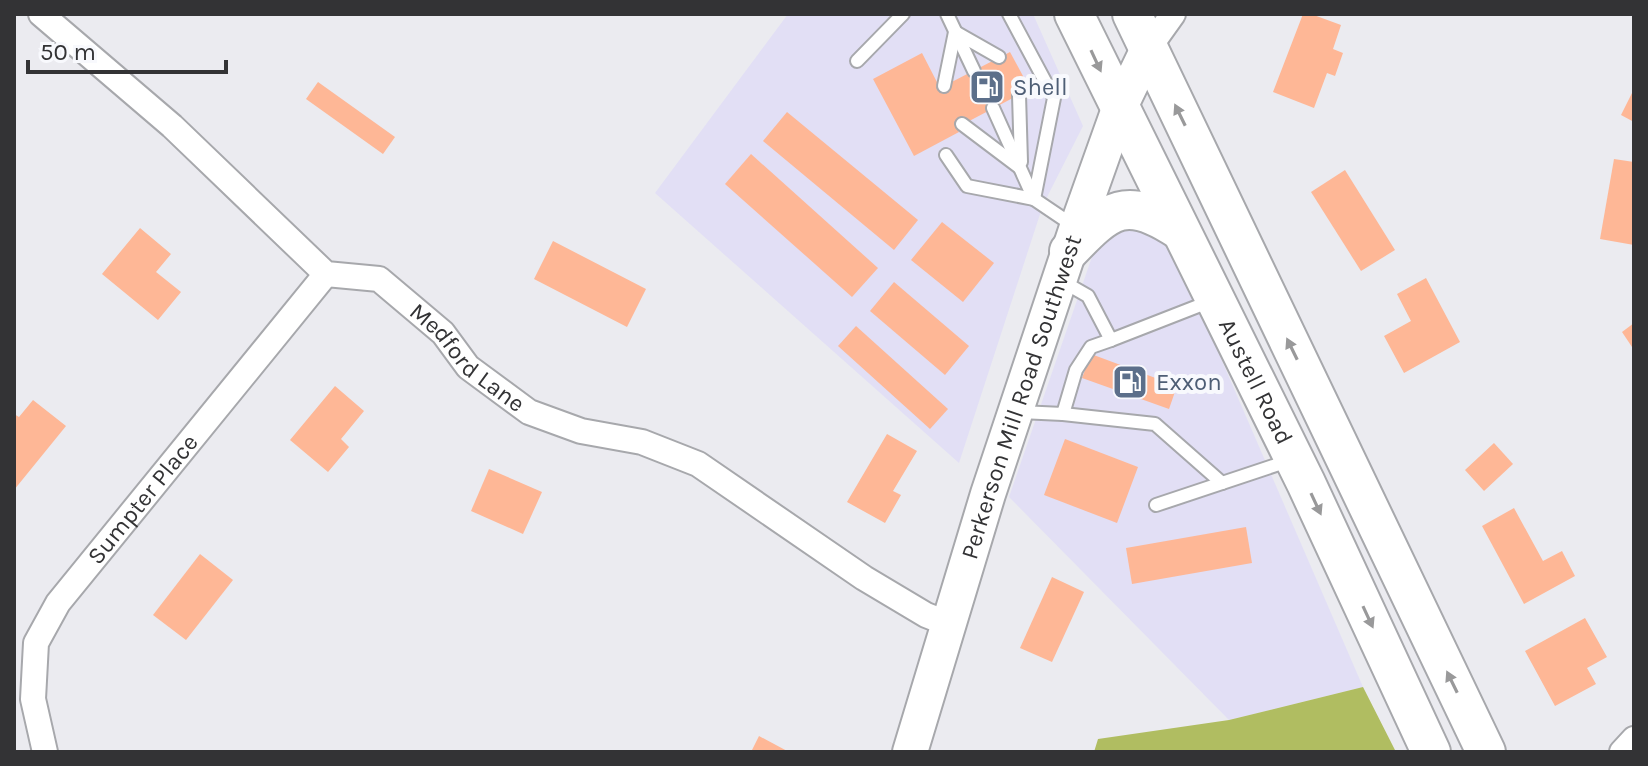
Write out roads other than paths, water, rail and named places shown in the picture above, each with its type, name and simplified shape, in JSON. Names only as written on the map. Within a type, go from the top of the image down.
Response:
[{"type":"main road","name":"Austell Road","points":[[1074,14],[1294,459],[1431,752]]},
{"type":"main road","name":"Austell Road","points":[[1132,14],[1486,752]]},
{"type":"main road","points":[[1069,253],[1100,221],[1115,212],[1131,208],[1159,217],[1179,230]]},
{"type":"street","points":[[41,14],[172,126],[326,274]]},
{"type":"street","points":[[1148,49],[1173,14]]},
{"type":"street","name":"Perkerson Mill Road Southwest","points":[[910,752],[1015,411],[1119,109],[1148,49]]},
{"type":"street","name":"Medford Lane","points":[[326,274],[379,279],[443,333],[468,367],[529,412],[581,431],[642,442],[698,464],[864,578],[926,615],[949,624]]},
{"type":"street","name":"Sumpter Place","points":[[45,752],[33,699],[36,643],[58,603],[326,274]]},
{"type":"street","points":[[1622,752],[1634,739]]},
{"type":"lane","points":[[857,61],[903,14]]},
{"type":"lane","points":[[947,14],[974,71]]},
{"type":"lane","points":[[1009,14],[1054,98],[1034,199]]},
{"type":"lane","points":[[955,32],[999,57]]},
{"type":"lane","points":[[944,86],[955,32]]},
{"type":"lane","points":[[1019,95],[1021,169]]},
{"type":"lane","points":[[993,108],[1034,199],[1069,253],[1111,340]]},
{"type":"lane","points":[[962,124],[1021,169]]},
{"type":"lane","points":[[946,155],[967,186],[1034,199]]},
{"type":"lane","points":[[1063,414],[1076,370],[1091,347],[1214,300]]},
{"type":"lane","points":[[1015,411],[1155,424],[1222,483]]},
{"type":"lane","points":[[1156,505],[1294,459]]},
{"type":"place","name":"Shell","points":[[987,87]]},
{"type":"place","name":"Exxon","points":[[1130,382]]}]
